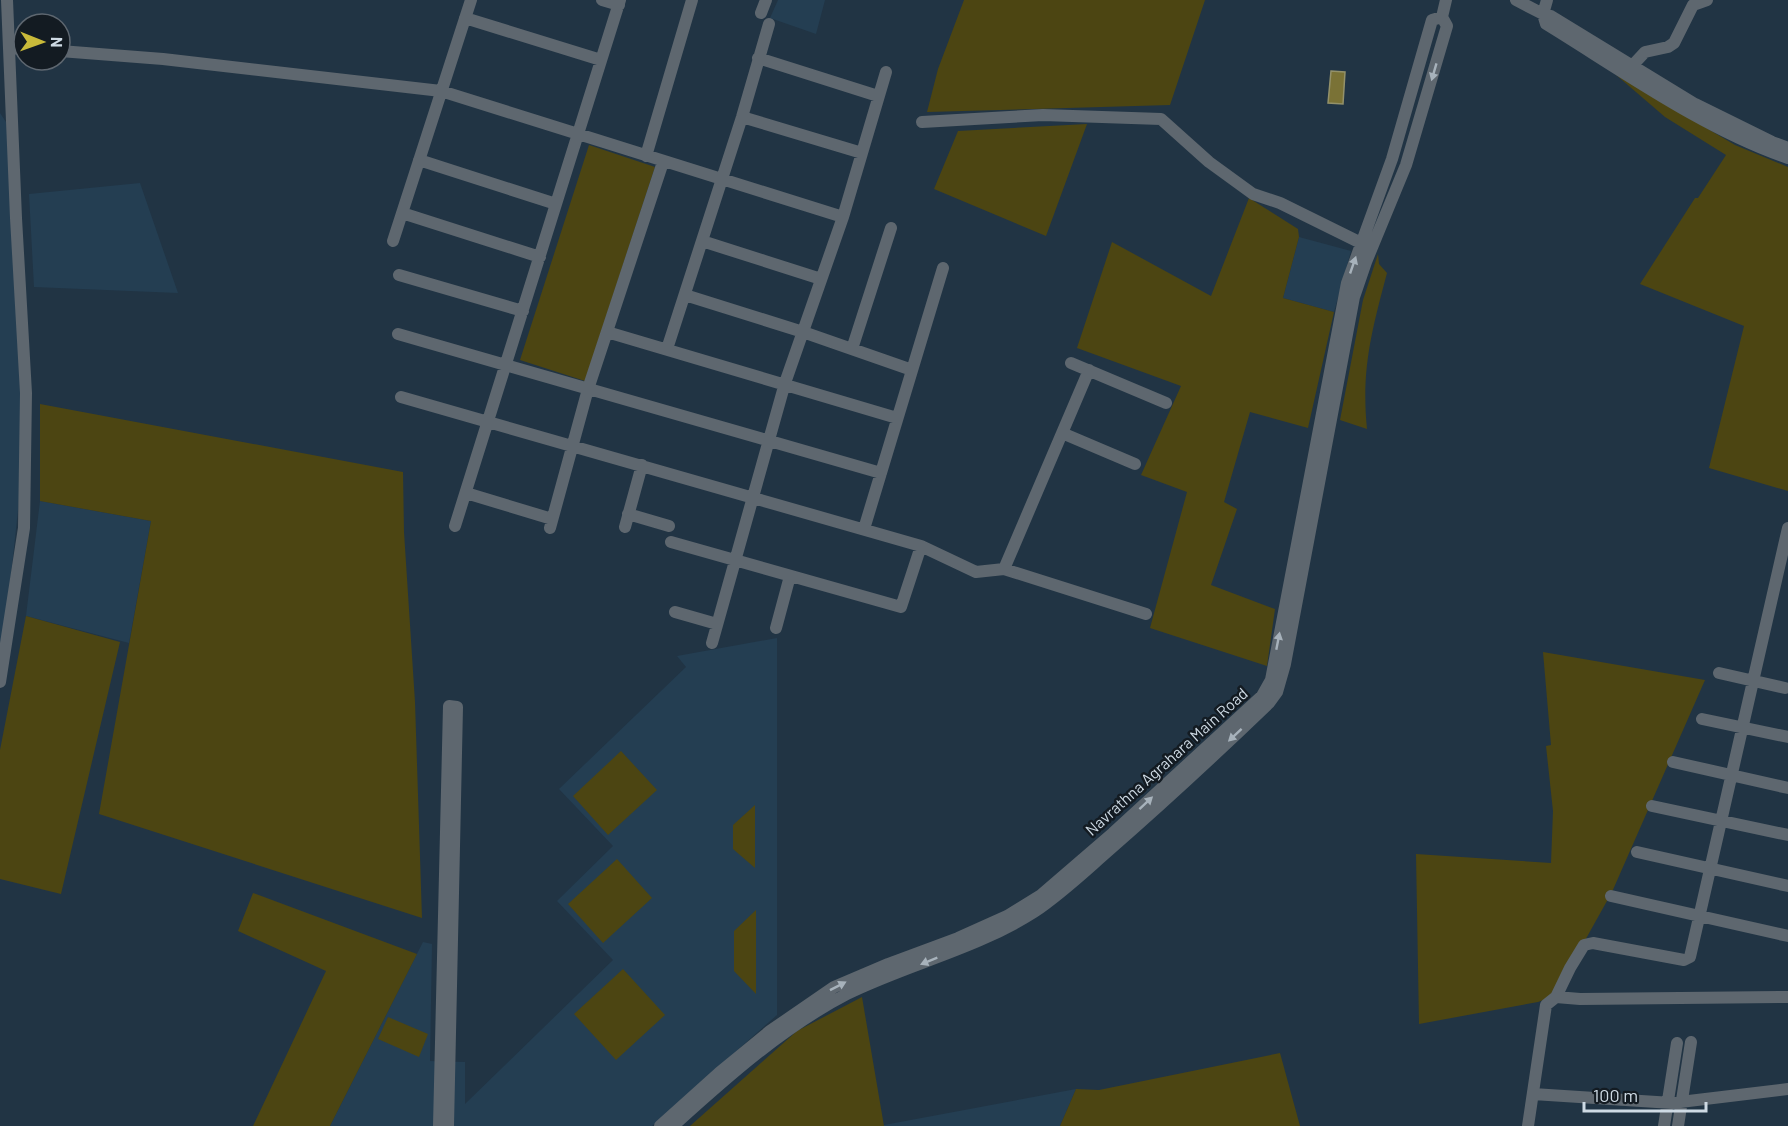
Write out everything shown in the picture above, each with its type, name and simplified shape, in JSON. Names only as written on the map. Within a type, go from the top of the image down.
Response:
[{"type":"street","points":[[0,682],[24,528],[26,393],[7,0]]},
{"type":"street","points":[[393,241],[471,0]]},
{"type":"street","points":[[455,526],[619,3],[602,0]]},
{"type":"street","points":[[646,156],[692,0]]},
{"type":"street","points":[[761,13],[766,0]]},
{"type":"street","points":[[1442,17],[1446,0]]},
{"type":"street","points":[[1516,0],[1551,16],[1716,115],[1788,148]]},
{"type":"street","points":[[1547,0],[1543,14],[1545,24],[1690,112],[1768,152],[1788,158]]},
{"type":"street","points":[[1632,66],[1645,52],[1668,47],[1674,43],[1693,5],[1707,0]]},
{"type":"street","name":"Navrathna Agrahara Main Road","points":[[660,1126],[770,1031],[834,987],[958,938],[1006,916],[1041,895],[1116,837],[1251,721],[1277,692],[1285,664],[1354,297],[1366,262],[1407,165],[1447,26],[1442,17],[1431,20],[1392,159],[1347,283],[1271,680],[1262,696],[1116,837],[1057,894],[1018,921],[962,947],[878,980],[814,1012],[761,1051],[673,1126]]},
{"type":"street","points":[[465,18],[601,60]]},
{"type":"street","points":[[667,349],[742,117],[769,24]]},
{"type":"street","points":[[72,52],[163,59],[441,91],[843,217]]},
{"type":"street","points":[[758,58],[879,96]]},
{"type":"street","points":[[712,643],[785,383],[843,217],[886,72]]},
{"type":"street","points":[[922,122],[1042,115],[1116,116],[1161,120],[1209,162],[1253,194],[1280,203],[1361,243]]},
{"type":"street","points":[[742,117],[862,153]]},
{"type":"street","points":[[1392,159],[1407,165]]},
{"type":"street","points":[[419,160],[556,204]]},
{"type":"street","points":[[466,494],[551,523],[588,389],[663,162]]},
{"type":"street","points":[[402,213],[540,257]]},
{"type":"street","points":[[852,349],[891,228]]},
{"type":"street","points":[[702,241],[821,279]]},
{"type":"street","points":[[864,529],[943,268]]},
{"type":"street","points":[[399,275],[523,311]]},
{"type":"street","points":[[685,295],[912,370]]},
{"type":"street","points":[[607,332],[897,418]]},
{"type":"street","points":[[398,334],[880,473]]},
{"type":"street","points":[[1071,363],[1166,404]]},
{"type":"street","points":[[1004,569],[1089,370]]},
{"type":"street","points":[[401,397],[921,546],[976,572],[1004,569],[1146,614]]},
{"type":"street","points":[[1062,433],[1135,464]]},
{"type":"street","points":[[624,527],[642,465]]},
{"type":"street","points":[[628,514],[669,526]]},
{"type":"street","points":[[1528,1126],[1546,1005],[1556,997],[1570,968],[1587,943],[1686,960],[1690,957],[1788,528]]},
{"type":"street","points":[[671,542],[901,607],[921,546]]},
{"type":"street","points":[[776,628],[790,576]]},
{"type":"street","points":[[675,612],[717,624]]},
{"type":"street","points":[[1719,673],[1785,688]]},
{"type":"street","points":[[439,1126],[453,706],[448,1126]]},
{"type":"street","points":[[1702,719],[1788,736]]},
{"type":"street","points":[[1673,762],[1788,788]]},
{"type":"street","points":[[1652,806],[1788,835]]},
{"type":"street","points":[[1637,852],[1788,886]]},
{"type":"street","points":[[1611,896],[1788,936]]},
{"type":"street","points":[[1556,997],[1580,999],[1788,997]]},
{"type":"street","points":[[1678,1126],[1691,1042]]},
{"type":"street","points":[[1664,1126],[1677,1043]]},
{"type":"street","points":[[1533,1094],[1668,1103],[1788,1089]]},
{"type":"shaded area","points":[[778,0],[825,0],[816,34],[770,18]]},
{"type":"shaded area","points":[[964,0],[1205,0],[1170,105],[927,112],[938,69]]},
{"type":"shaded area","points":[[1331,71],[1345,72],[1343,104],[1328,103]]},
{"type":"shaded area","points":[[1615,74],[1735,145],[1788,167],[1788,491],[1709,468],[1744,326],[1640,284],[1695,198],[1698,198],[1726,155],[1665,117]]},
{"type":"shaded area","points":[[0,113],[10,128],[21,401],[20,492],[7,612],[0,649]]},
{"type":"shaded area","points":[[1087,124],[1046,236],[934,189],[958,131]]},
{"type":"shaded area","points":[[589,145],[655,167],[585,381],[520,360]]},
{"type":"shaded area","points":[[140,183],[178,293],[34,287],[29,194]]},
{"type":"shaded area","points":[[1249,198],[1298,229],[1299,237],[1283,298],[1334,312],[1308,428],[1250,412],[1224,502],[1237,509],[1211,585],[1275,609],[1267,666],[1150,628],[1187,492],[1141,475],[1181,386],[1077,348],[1112,242],[1211,296]]},
{"type":"shaded area","points":[[1299,237],[1351,251],[1334,312],[1283,298]]},
{"type":"shaded area","points":[[1378,254],[1379,264],[1387,273],[1369,350],[1365,387],[1367,429],[1340,420],[1363,300]]},
{"type":"shaded area","points":[[40,404],[403,472],[404,532],[415,702],[422,918],[99,814],[151,521],[40,501]]},
{"type":"shaded area","points":[[40,501],[151,521],[129,643],[26,616]]},
{"type":"shaded area","points":[[26,616],[120,642],[61,894],[0,879],[0,750]]},
{"type":"shaded area","points":[[777,638],[777,1015],[652,1126],[330,1126],[423,942],[432,944],[430,1061],[465,1062],[465,1104],[613,960],[557,901],[613,846],[559,789],[686,667],[677,656]]},
{"type":"shaded area","points":[[1543,652],[1705,680],[1612,892],[1554,996],[1538,1002],[1419,1024],[1416,854],[1551,863],[1553,811],[1546,746],[1551,745]]},
{"type":"shaded area","points":[[621,751],[657,790],[608,835],[573,796]]},
{"type":"shaded area","points":[[755,805],[755,868],[733,849],[733,825]]},
{"type":"shaded area","points":[[617,859],[652,898],[603,943],[568,904]]},
{"type":"shaded area","points":[[253,893],[417,954],[330,1126],[253,1126],[326,971],[238,931]]},
{"type":"shaded area","points":[[756,910],[756,994],[734,971],[734,931]]},
{"type":"shaded area","points":[[623,969],[665,1015],[616,1060],[574,1014]]},
{"type":"shaded area","points":[[862,997],[884,1126],[690,1126],[797,1031]]},
{"type":"shaded area","points":[[388,1017],[428,1034],[419,1057],[378,1039]]},
{"type":"shaded area","points":[[1280,1053],[1300,1126],[1060,1126],[1076,1089],[1099,1090]]},
{"type":"shaded area","points":[[1076,1089],[1060,1126],[884,1126],[884,1125]]}]
